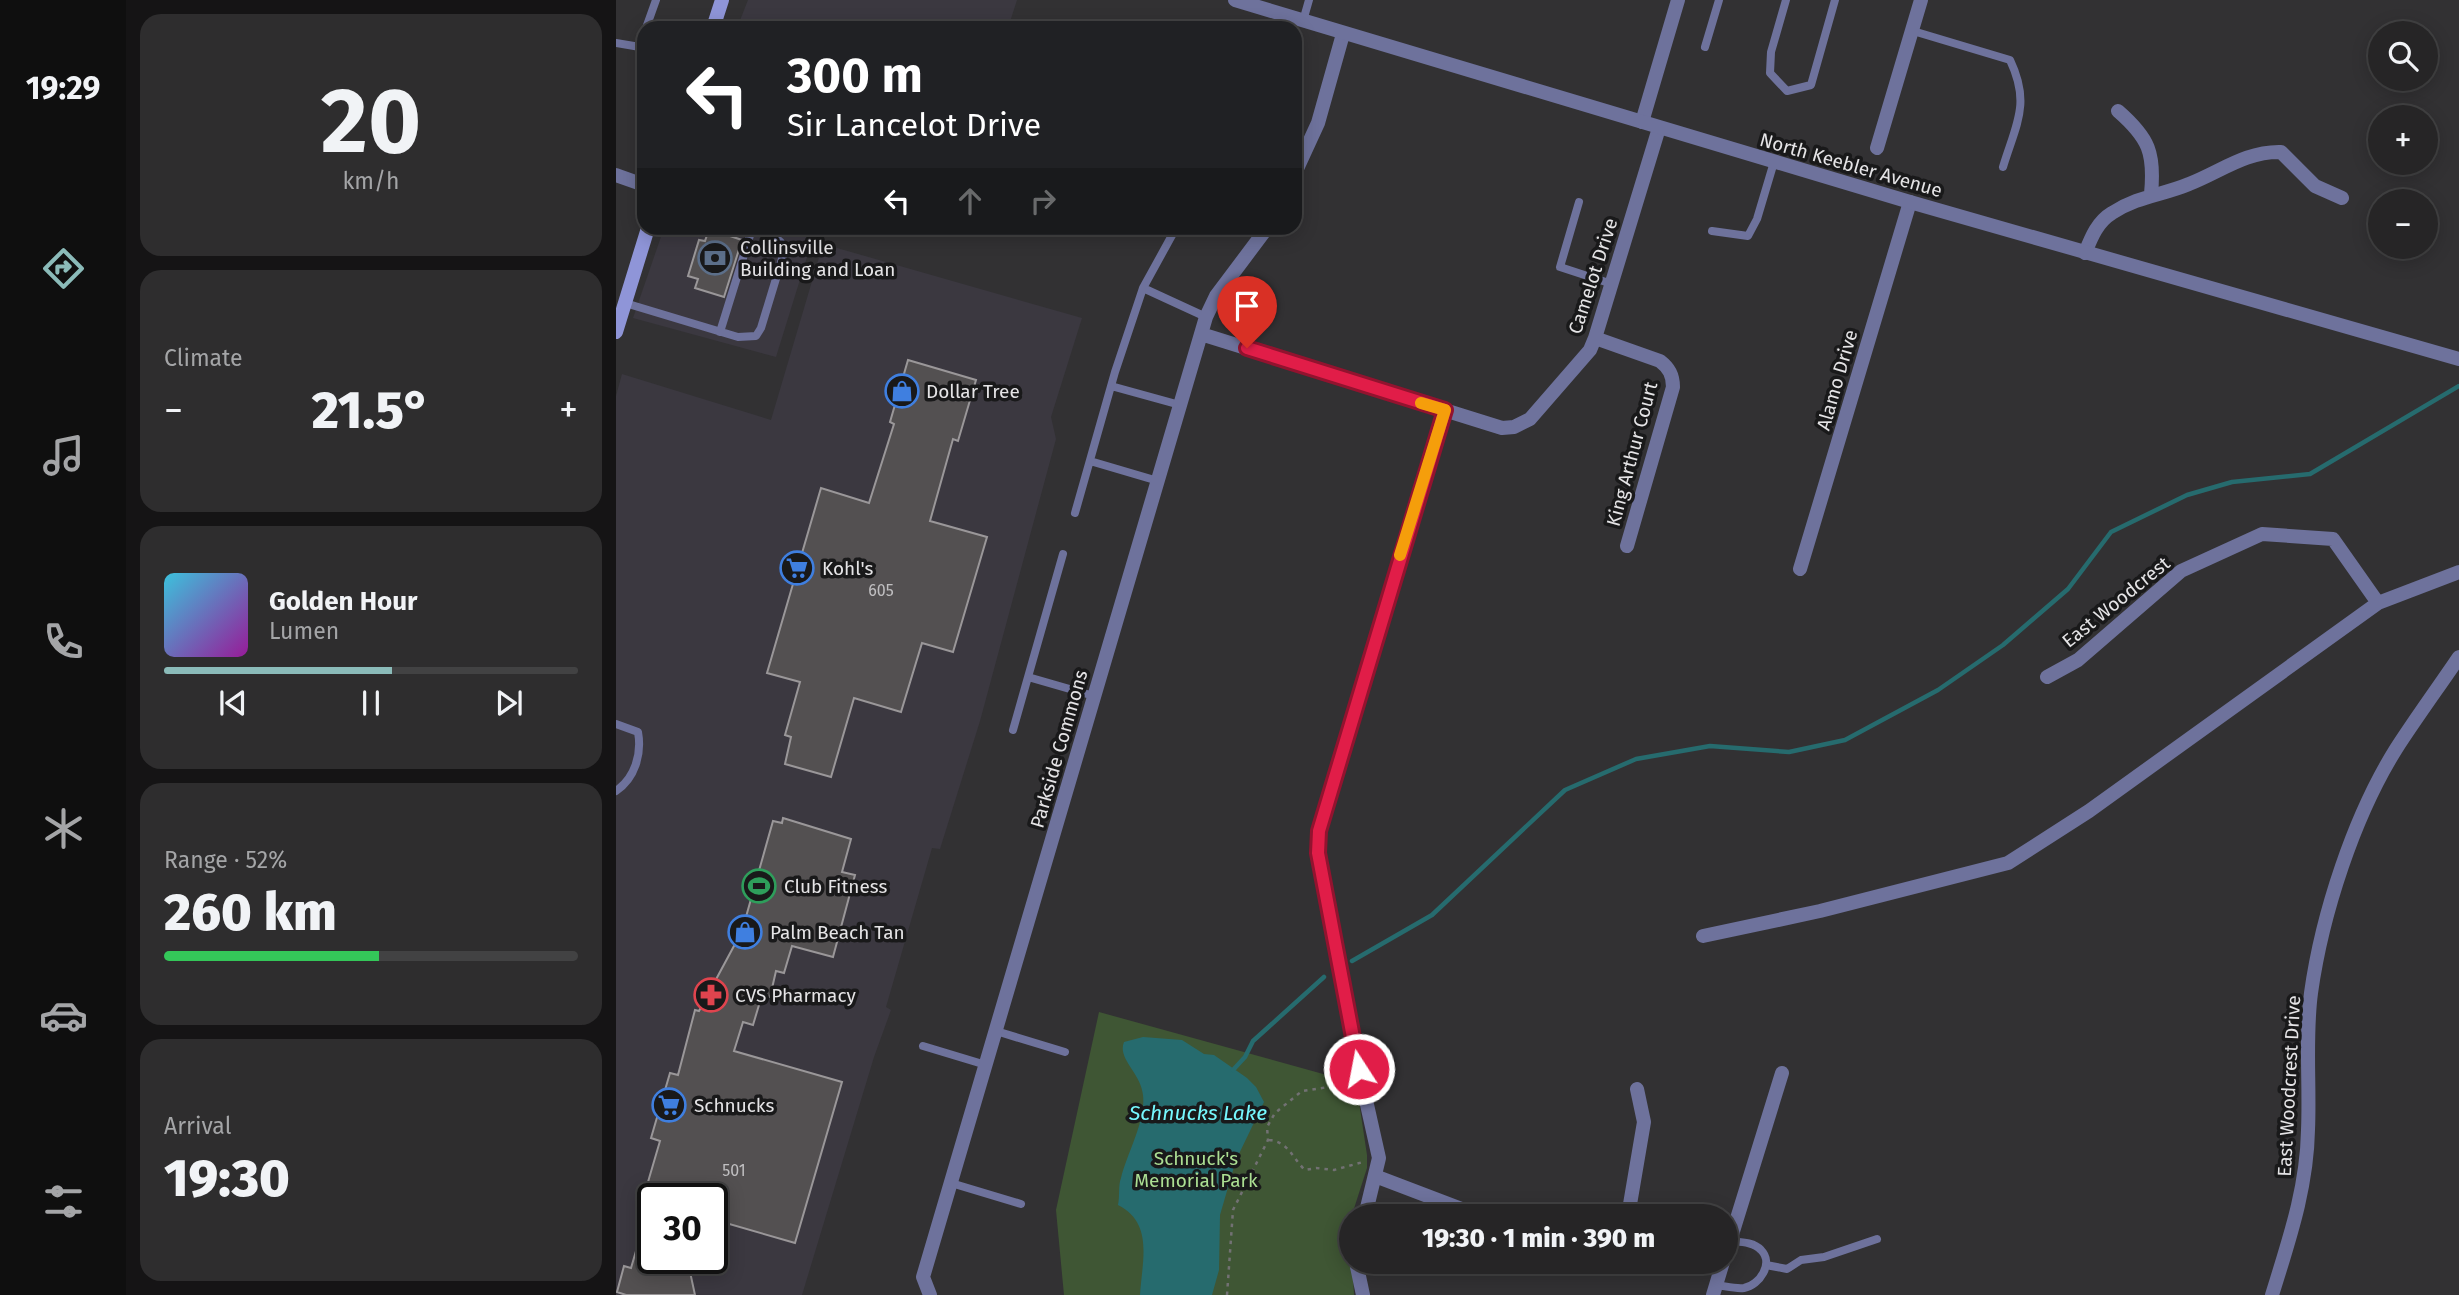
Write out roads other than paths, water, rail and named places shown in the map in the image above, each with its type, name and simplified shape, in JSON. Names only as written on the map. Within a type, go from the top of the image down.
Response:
[{"type":"main road","points":[[715,21],[722,0]]},
{"type":"main road","points":[[616,332],[646,235]]},
{"type":"street","name":"North Keebler Avenue","points":[[1236,0],[1910,202],[2459,359]]},
{"type":"street","points":[[1642,122],[1678,0]]},
{"type":"street","points":[[1877,148],[1921,0]]},
{"type":"street","points":[[1302,158],[1318,123],[1343,34]]},
{"type":"street","points":[[2118,111],[2134,125],[2150,151],[2153,168],[2151,194]]},
{"type":"street","name":"Camelot Drive","points":[[1202,334],[1502,428],[1523,424],[1590,349],[1659,128]]},
{"type":"street","points":[[2085,253],[2093,233],[2111,213],[2151,194],[2187,185],[2264,151],[2281,152],[2315,186],[2342,198]]},
{"type":"street","points":[[616,175],[637,182]]},
{"type":"street","name":"Alamo Drive","points":[[1800,569],[1910,202]]},
{"type":"street","name":"Parkside Commons","points":[[930,1295],[923,1278],[1206,317],[1216,296],[1262,235]]},
{"type":"street","name":"King Arthur Court","points":[[1595,338],[1660,360],[1673,378],[1673,387],[1627,546]]},
{"type":"street","points":[[1368,1204],[1379,1158],[1359,1069],[1318,853],[1319,831],[1445,410]]},
{"type":"street","name":"East Woodcrest","points":[[2047,677],[2078,660],[2180,572],[2262,534],[2333,539],[2378,603]]},
{"type":"street","points":[[1703,936],[1820,911],[2008,863],[2089,811],[2378,603],[2459,572]]},
{"type":"street","name":"East Woodcrest Drive","points":[[2272,1295],[2301,1202],[2308,1131],[2311,995],[2328,914],[2357,828],[2374,788],[2395,750],[2459,657]]},
{"type":"street","points":[[1738,1215],[1782,1073]]},
{"type":"street","points":[[1630,1204],[1644,1122],[1637,1089]]},
{"type":"street","points":[[1375,1177],[1448,1204]]},
{"type":"street","points":[[1359,1274],[1363,1295]]},
{"type":"lane","points":[[648,21],[656,0]]},
{"type":"lane","points":[[1303,21],[1309,0]]},
{"type":"lane","points":[[1705,47],[1718,0]]},
{"type":"lane","points":[[1786,0],[1771,52],[1770,73],[1787,91],[1811,85],[1835,0]]},
{"type":"lane","points":[[1913,31],[2010,60],[2020,82],[2022,103],[2003,167]]},
{"type":"lane","points":[[616,43],[637,47]]},
{"type":"lane","points":[[1712,231],[1748,236],[1757,219],[1774,162]]},
{"type":"lane","points":[[1579,202],[1560,267],[1612,284]]},
{"type":"lane","points":[[720,332],[748,235]]},
{"type":"lane","points":[[625,303],[747,339],[756,336],[761,328],[785,249],[782,242],[772,235]]},
{"type":"lane","points":[[1075,513],[1111,386],[1143,288],[1172,235]]},
{"type":"lane","points":[[1143,288],[1206,317]]},
{"type":"lane","points":[[1111,386],[1180,405]]},
{"type":"lane","points":[[1090,461],[1158,481]]},
{"type":"lane","points":[[1013,730],[1063,554]]},
{"type":"lane","points":[[1028,677],[1094,696]]},
{"type":"lane","points":[[616,724],[638,732],[640,746],[633,772],[625,785],[616,792]]},
{"type":"lane","points":[[996,1031],[1065,1052]]},
{"type":"lane","points":[[923,1046],[986,1065]]},
{"type":"lane","points":[[951,1183],[1021,1204]]},
{"type":"lane","points":[[1766,1265],[1787,1269],[1801,1260],[1824,1257],[1877,1239]]},
{"type":"lane","points":[[1715,1290],[1750,1286],[1763,1274],[1765,1255],[1760,1248],[1738,1247]]},
{"type":"water","name":"Schnucks Lake","points":[[1143,1037],[1182,1040],[1204,1054],[1214,1055],[1247,1078],[1256,1087],[1264,1102],[1236,1160],[1220,1215],[1219,1270],[1212,1295],[1140,1295],[1143,1256],[1141,1232],[1137,1222],[1118,1205],[1120,1181],[1139,1126],[1143,1105],[1141,1087],[1126,1060],[1123,1048],[1124,1042]]},
{"type":"waterway","points":[[1352,961],[1432,915],[1565,790],[1636,759],[1710,746],[1789,752],[1845,740],[1938,690],[2003,645],[2068,589],[2111,532],[2187,495],[2232,482],[2310,474],[2459,386]]},
{"type":"waterway","points":[[1233,1070],[1245,1057],[1253,1041],[1324,977]]},
{"type":"place","name":"Collinsville Building and Loan","points":[[715,258]]},
{"type":"place","name":"Dollar Tree","points":[[902,391]]},
{"type":"place","name":"Kohl's","points":[[797,568]]},
{"type":"place","name":"Club Fitness","points":[[759,886]]},
{"type":"place","name":"Palm Beach Tan","points":[[745,932]]},
{"type":"place","name":"CVS Pharmacy","points":[[711,995]]},
{"type":"place","name":"Schnucks","points":[[669,1105]]},
{"type":"park label","name":"Schnuck's Memorial Park","points":[[1196,1169]]}]
